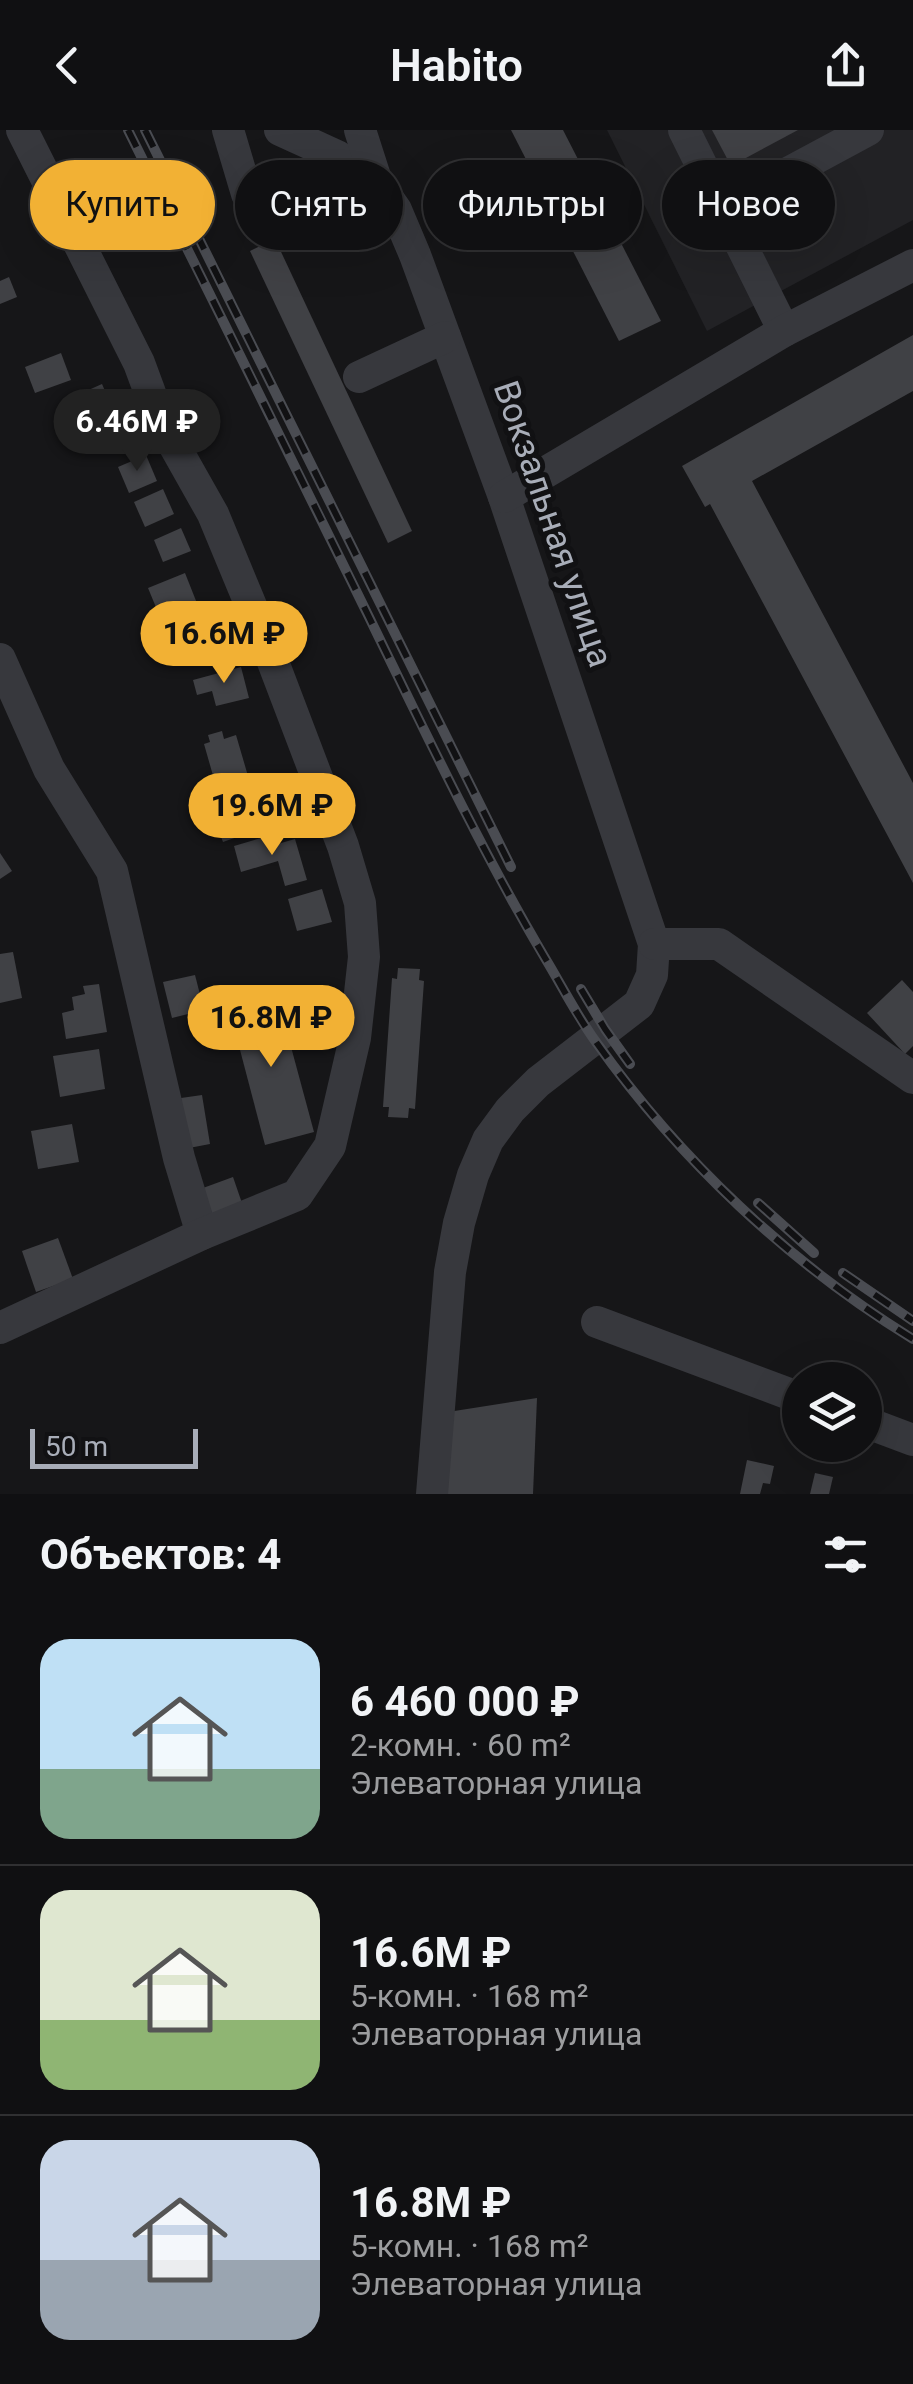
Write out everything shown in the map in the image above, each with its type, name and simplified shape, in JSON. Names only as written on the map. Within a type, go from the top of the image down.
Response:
[{"type":"street","points":[[0,1328],[296,1195],[330,1146],[355,1038],[364,957],[360,903],[342,846],[213,514],[160,420],[139,363],[22,130]]},
{"type":"street","points":[[228,130],[237,160]]},
{"type":"street","name":"Вокзальная улица","points":[[280,130],[342,160]]},
{"type":"street","points":[[360,130],[370,160]]},
{"type":"street","points":[[684,130],[699,160]]},
{"type":"street","points":[[812,160],[868,130]]},
{"type":"street","name":"Вокзальная улица","points":[[403,228],[504,497],[654,944],[652,975],[639,1004],[538,1082],[510,1110],[488,1140],[473,1174],[450,1272],[432,1494]]},
{"type":"street","points":[[744,250],[784,331]]},
{"type":"street","points":[[504,497],[784,331],[913,265]]},
{"type":"street","points":[[358,377],[446,338]]},
{"type":"street","points":[[0,659],[49,769],[112,871],[178,1158],[202,1234]]},
{"type":"street","points":[[654,944],[719,944],[913,1078]]},
{"type":"street","points":[[598,1322],[782,1391]]},
{"type":"street","points":[[882,1428],[913,1440]]},
{"type":"shaded area","points":[[607,130],[913,130],[913,220],[707,331],[667,250],[835,250],[835,160],[662,160],[662,241],[642,200],[642,160],[622,160]]},
{"type":"building","points":[[511,130],[563,130],[578,160],[526,160]]},
{"type":"building","points":[[712,130],[798,130],[742,160],[728,160]]},
{"type":"building","points":[[280,250],[412,531],[388,543],[250,251]]},
{"type":"building","points":[[572,250],[625,250],[661,321],[619,341]]},
{"type":"building","points":[[9,277],[17,297],[0,304],[0,281]]},
{"type":"building","points":[[913,335],[913,391],[752,481],[913,783],[913,883],[710,504],[705,507],[682,466]]},
{"type":"building","points":[[61,353],[71,380],[35,393],[25,367]]},
{"type":"building","points":[[102,384],[113,409],[85,421],[75,396]]},
{"type":"building","points":[[146,455],[157,481],[129,493],[118,467]]},
{"type":"building","points":[[163,489],[174,514],[145,527],[134,502]]},
{"type":"building","points":[[181,528],[191,551],[163,562],[154,540]]},
{"type":"building","points":[[185,573],[206,626],[170,641],[148,588]]},
{"type":"building","points":[[241,667],[249,698],[216,706],[212,691],[197,695],[193,680]]},
{"type":"building","points":[[222,731],[224,739],[236,735],[248,776],[216,786],[204,744],[210,742],[208,735]]},
{"type":"building","points":[[277,788],[288,819],[223,842],[212,812]]},
{"type":"building","points":[[271,835],[274,845],[295,839],[307,880],[285,886],[278,861],[241,872],[234,846]]},
{"type":"building","points":[[0,853],[12,871],[0,879]]},
{"type":"building","points":[[322,889],[332,922],[297,931],[288,899]]},
{"type":"building","points":[[13,952],[22,998],[0,1003],[0,954]]},
{"type":"building","points":[[398,968],[420,969],[419,980],[424,981],[415,1109],[409,1108],[408,1118],[388,1117],[389,1107],[383,1107],[392,978],[397,979]]},
{"type":"building","points":[[195,975],[204,1010],[172,1018],[163,982]]},
{"type":"building","points":[[902,980],[913,992],[913,1046],[905,1054],[867,1013]]},
{"type":"building","points":[[99,984],[107,1032],[66,1039],[62,1013],[74,1010],[72,997],[85,994],[83,986]]},
{"type":"building","points":[[277,995],[314,1132],[265,1145],[229,1008]]},
{"type":"building","points":[[99,1049],[105,1089],[60,1097],[53,1056]]},
{"type":"building","points":[[202,1095],[210,1144],[189,1148],[181,1098]]},
{"type":"building","points":[[72,1124],[79,1162],[38,1169],[31,1131]]},
{"type":"building","points":[[233,1177],[243,1206],[213,1216],[203,1188]]},
{"type":"building","points":[[58,1238],[73,1279],[36,1292],[22,1251]]},
{"type":"building","points":[[537,1398],[533,1494],[446,1494],[448,1412]]},
{"type":"building","points":[[747,1460],[774,1466],[770,1484],[763,1483],[760,1494],[740,1494]]},
{"type":"building","points":[[815,1473],[833,1477],[829,1494],[810,1494]]},
{"type":"railway","points":[[128,130],[454,789],[582,1022],[664,1127],[740,1206],[823,1277],[913,1339]]},
{"type":"railway","points":[[145,130],[511,867]]},
{"type":"railway","points":[[581,989],[630,1064]]},
{"type":"railway","points":[[758,1203],[814,1253]]},
{"type":"railway","points":[[843,1273],[913,1321]]}]
